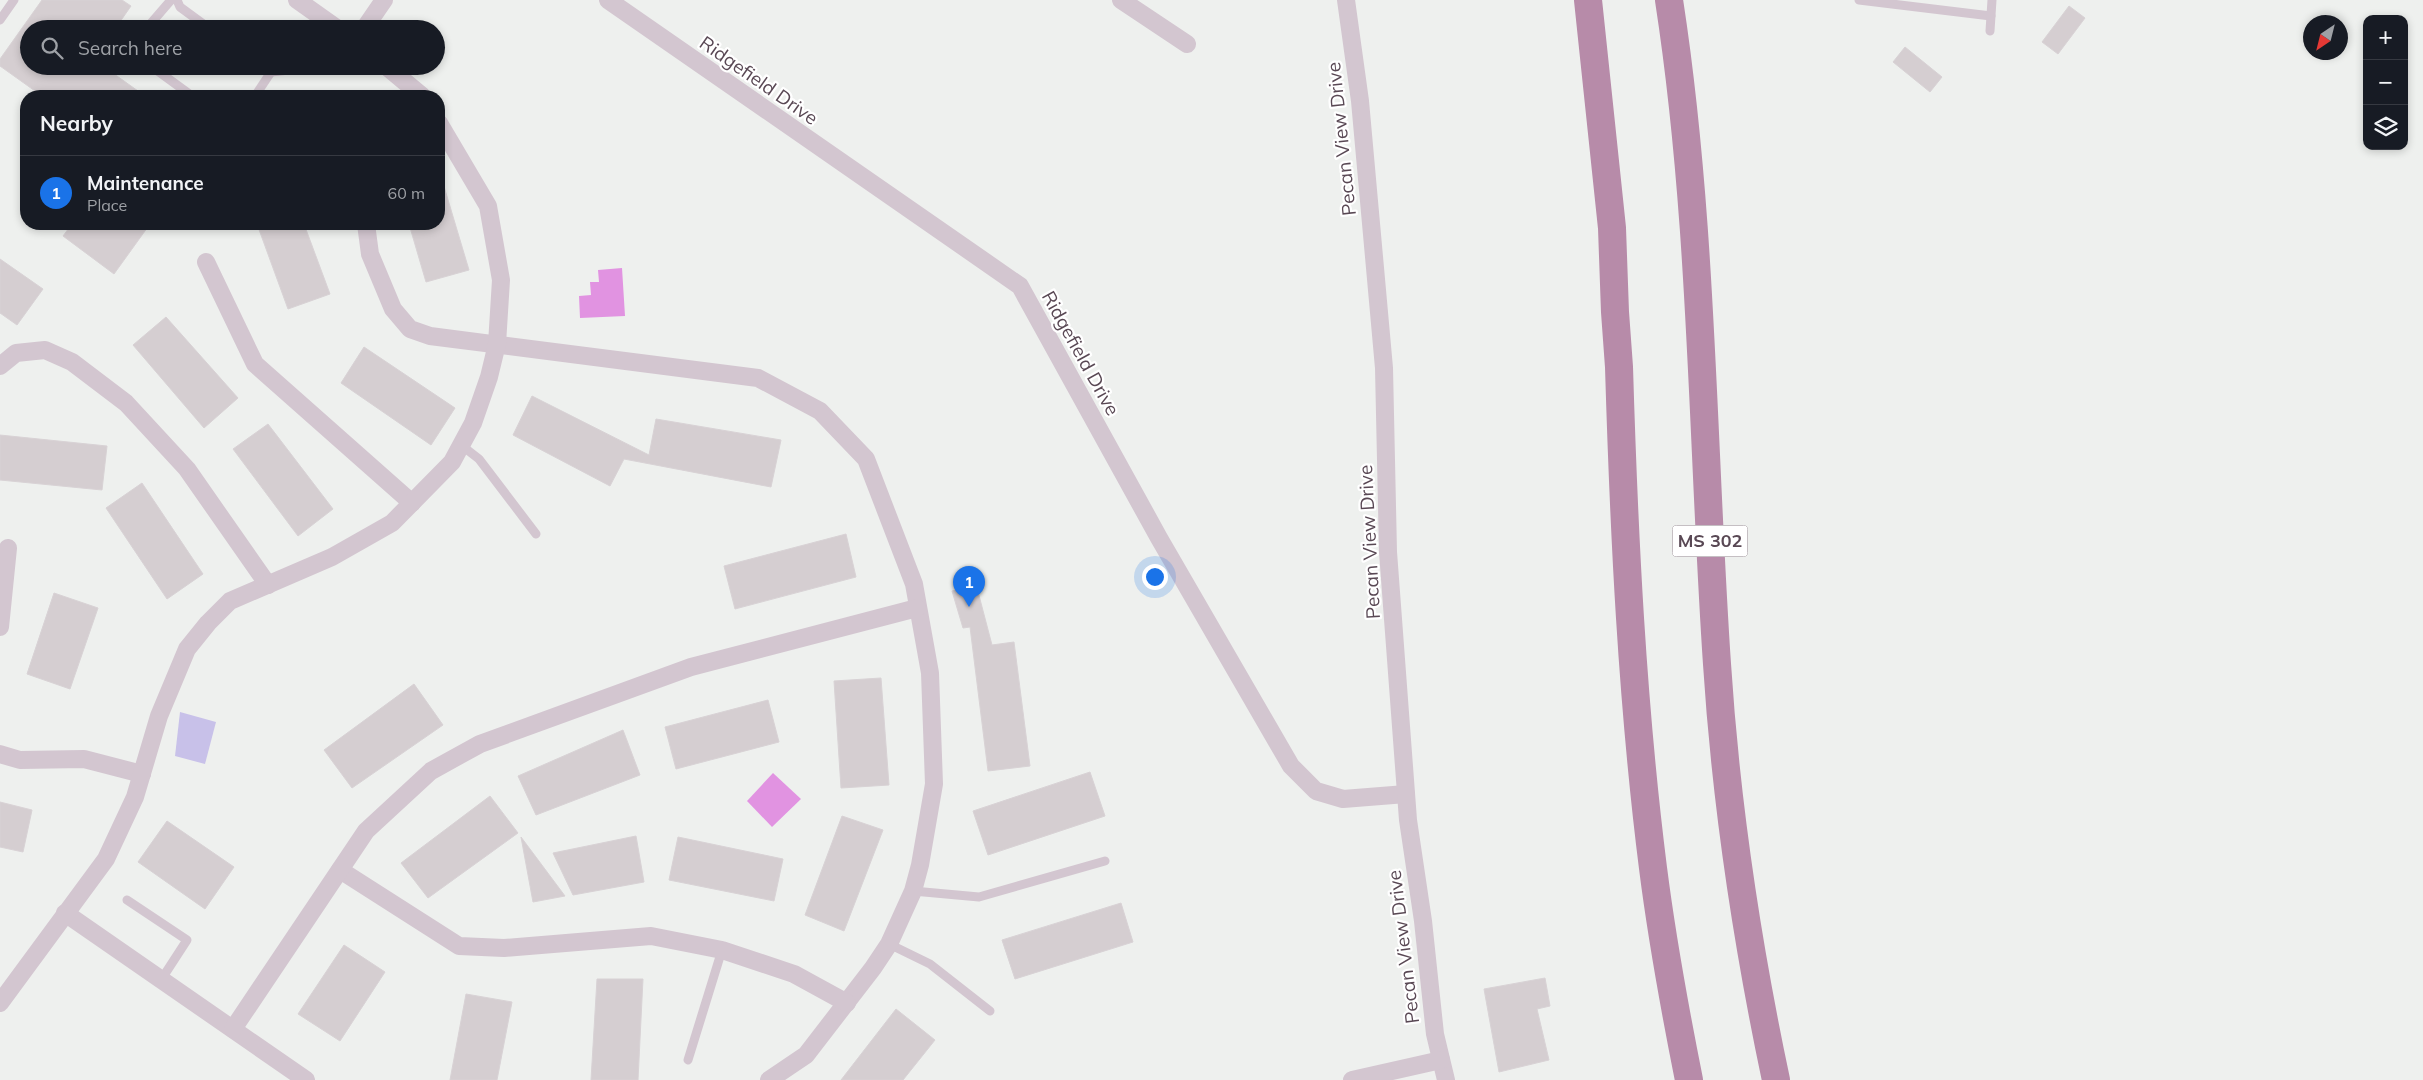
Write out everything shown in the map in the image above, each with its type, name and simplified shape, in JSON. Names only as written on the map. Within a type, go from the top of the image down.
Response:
[{"type":"highway","points":[[1588,0],[1612,228],[1614,312],[1619,367],[1636,708],[1653,868],[1689,1080]]},
{"type":"highway","name":"MS 302","points":[[1669,0],[1678,61],[1692,200],[1717,667],[1727,774],[1745,918],[1776,1080]]},
{"type":"street","points":[[296,0],[321,20]]},
{"type":"street","points":[[370,20],[384,0]]},
{"type":"street","name":"Ridgefield Drive","points":[[608,0],[1020,286],[1159,538],[1291,766],[1316,791],[1343,799],[1406,794]]},
{"type":"street","points":[[1121,0],[1187,44]]},
{"type":"street","name":"Pecan View Drive","points":[[1346,0],[1361,111],[1384,368],[1388,552],[1406,794],[1435,1034],[1446,1080]]},
{"type":"street","points":[[397,75],[415,90]]},
{"type":"street","points":[[0,1003],[106,859],[135,797],[160,716],[187,649],[208,623],[230,601],[332,557],[392,523],[452,462],[473,423],[490,377],[497,344],[502,280],[488,206],[445,133]]},
{"type":"street","points":[[367,230],[370,254],[393,309],[410,329],[430,336],[758,378],[820,411],[866,458],[914,584],[930,673],[934,784],[920,864],[912,891],[889,944],[847,1003],[806,1055],[769,1080]]},
{"type":"street","points":[[206,262],[255,364],[412,503]]},
{"type":"street","points":[[0,366],[16,353],[45,350],[72,362],[126,403],[187,469],[268,585]]},
{"type":"street","points":[[0,626],[8,548]]},
{"type":"street","points":[[233,1030],[366,831],[430,771],[480,744],[691,667],[918,608]]},
{"type":"street","points":[[0,754],[20,760],[84,759],[142,774]]},
{"type":"street","points":[[340,870],[459,946],[504,948],[651,936],[722,950],[794,974],[847,1003]]},
{"type":"street","points":[[65,913],[306,1080]]},
{"type":"street","points":[[1352,1080],[1441,1060]]},
{"type":"lane","points":[[0,20],[14,0]]},
{"type":"lane","points":[[154,20],[171,0]]},
{"type":"lane","points":[[177,0],[180,7],[198,20]]},
{"type":"lane","points":[[1859,0],[1991,16]]},
{"type":"lane","points":[[1990,32],[1992,0]]},
{"type":"lane","points":[[163,75],[184,90]]},
{"type":"lane","points":[[259,90],[269,75]]},
{"type":"lane","points":[[461,445],[479,459],[536,534]]},
{"type":"lane","points":[[912,891],[979,897],[1105,862]]},
{"type":"lane","points":[[127,900],[187,940],[161,980]]},
{"type":"lane","points":[[889,944],[930,964],[990,1011]]},
{"type":"lane","points":[[688,1060],[722,950]]},
{"type":"shaded area","points":[[622,268],[625,316],[580,318],[579,296],[591,295],[590,282],[599,282],[598,270]]},
{"type":"shaded area","points":[[180,712],[216,722],[205,764],[175,756]]},
{"type":"shaded area","points":[[773,773],[801,799],[772,827],[747,801]]},
{"type":"building","points":[[42,0],[122,0],[131,6],[121,20],[28,20]]},
{"type":"building","points":[[2069,6],[2085,18],[2058,54],[2042,42]]},
{"type":"building","points":[[20,31],[20,75],[116,75],[137,90],[34,90],[0,66],[0,59]]},
{"type":"building","points":[[1905,47],[1942,77],[1930,92],[1893,62]]},
{"type":"building","points":[[445,190],[469,270],[426,282],[411,230],[445,230]]},
{"type":"building","points":[[68,230],[146,230],[114,274],[63,236]]},
{"type":"building","points":[[259,230],[306,230],[330,294],[288,309]]},
{"type":"building","points":[[0,259],[43,289],[17,325],[0,313]]},
{"type":"building","points":[[166,317],[238,398],[204,428],[133,345]]},
{"type":"building","points":[[364,347],[455,408],[431,445],[341,383]]},
{"type":"building","points":[[532,396],[649,455],[656,419],[781,440],[771,487],[624,459],[610,486],[513,435]]},
{"type":"building","points":[[268,424],[333,509],[298,536],[233,449]]},
{"type":"building","points":[[0,435],[107,446],[102,490],[0,480]]},
{"type":"building","points":[[142,483],[203,574],[167,599],[106,508]]},
{"type":"building","points":[[846,534],[856,577],[735,609],[724,566]]},
{"type":"building","points":[[976,584],[992,645],[1014,642],[1030,766],[988,771],[970,627],[963,628],[952,591]]},
{"type":"building","points":[[54,593],[98,608],[70,689],[27,674]]},
{"type":"building","points":[[881,678],[889,785],[841,788],[834,681]]},
{"type":"building","points":[[414,684],[443,725],[352,788],[324,750]]},
{"type":"building","points":[[768,700],[779,742],[676,769],[665,727]]},
{"type":"building","points":[[623,730],[640,775],[536,815],[518,776]]},
{"type":"building","points":[[1090,772],[1105,816],[988,855],[973,811]]},
{"type":"building","points":[[490,796],[518,833],[428,898],[401,863]]},
{"type":"building","points":[[0,802],[32,810],[23,852],[0,847]]},
{"type":"building","points":[[842,816],[883,830],[844,931],[805,915]]},
{"type":"building","points":[[167,821],[234,867],[205,909],[138,862]]},
{"type":"building","points":[[636,836],[644,882],[573,895],[553,853]]},
{"type":"building","points":[[521,837],[565,896],[533,902]]},
{"type":"building","points":[[678,837],[783,859],[774,901],[669,880]]},
{"type":"building","points":[[1121,903],[1133,942],[1015,979],[1002,940]]},
{"type":"building","points":[[344,945],[385,972],[340,1041],[298,1014]]},
{"type":"building","points":[[1545,978],[1550,1006],[1537,1009],[1549,1060],[1499,1072],[1484,989]]},
{"type":"building","points":[[597,979],[643,979],[638,1080],[591,1080]]},
{"type":"building","points":[[466,994],[512,1002],[497,1080],[450,1080]]},
{"type":"building","points":[[896,1009],[935,1040],[903,1080],[841,1080]]},
{"type":"place","name":"Maintenance","points":[[969,607]]}]
